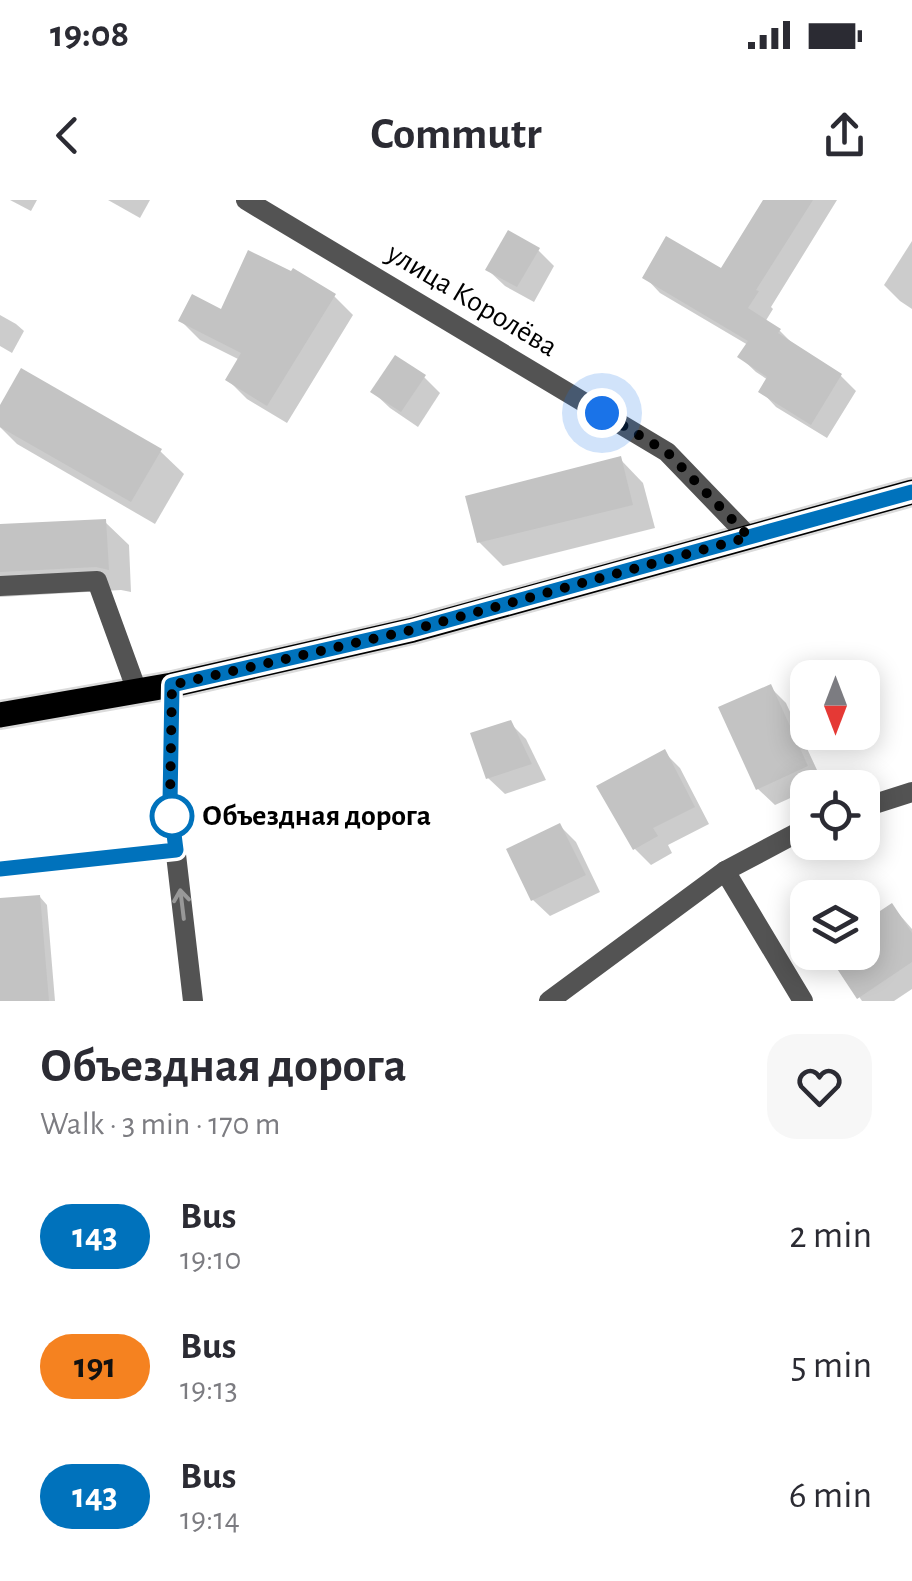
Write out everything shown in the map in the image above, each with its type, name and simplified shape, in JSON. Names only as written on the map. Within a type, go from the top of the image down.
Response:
[{"type":"main road","points":[[0,715],[172,685],[412,630],[912,492]]},
{"type":"street","name":"улица Королёва","points":[[246,200],[667,452],[749,537]]},
{"type":"street","points":[[0,586],[97,581],[137,691]]},
{"type":"street","points":[[172,685],[170,803],[193,1001]]},
{"type":"street","points":[[880,802],[912,792]]},
{"type":"street","points":[[549,1001],[725,871],[790,837]]},
{"type":"street","points":[[0,869],[176,850]]},
{"type":"street","points":[[725,871],[803,1001]]},
{"type":"building","points":[[763,200],[813,200],[748,308],[781,329],[778,333],[842,374],[811,425],[758,392],[767,377],[737,357],[748,341],[642,278],[666,236],[721,268]]},
{"type":"building","points":[[508,230],[540,248],[517,287],[485,270]]},
{"type":"building","points":[[248,250],[291,271],[293,268],[336,294],[267,406],[225,380],[241,353],[178,321],[192,294],[221,309]]},
{"type":"building","points":[[395,355],[426,375],[401,412],[370,392]]},
{"type":"building","points":[[21,368],[162,449],[131,502],[0,427],[0,405]]},
{"type":"building","points":[[621,456],[633,505],[477,543],[465,496]]},
{"type":"building","points":[[106,519],[109,570],[96,567],[0,572],[0,524]]},
{"type":"building","points":[[771,684],[790,726],[790,750],[801,750],[808,766],[790,770],[790,774],[756,790],[718,707]]},
{"type":"building","points":[[511,720],[532,764],[486,779],[470,733]]},
{"type":"building","points":[[665,749],[695,807],[653,828],[658,836],[633,850],[596,786]]},
{"type":"building","points":[[560,823],[586,875],[531,901],[506,849]]},
{"type":"building","points":[[40,895],[49,1001],[0,1001],[0,898]]},
{"type":"building","points":[[892,903],[912,933],[912,962],[857,999],[838,970],[880,970],[880,911]]},
{"type":"bus line","name":"143","points":[[0,869],[176,850],[170,803],[172,685],[412,630],[912,492]]},
{"type":"place","name":"Объездная дорога","points":[[172,816]]},
{"type":"route","points":[[172,816],[173,827],[172,685],[412,630],[749,537],[667,452],[602,413]]}]
